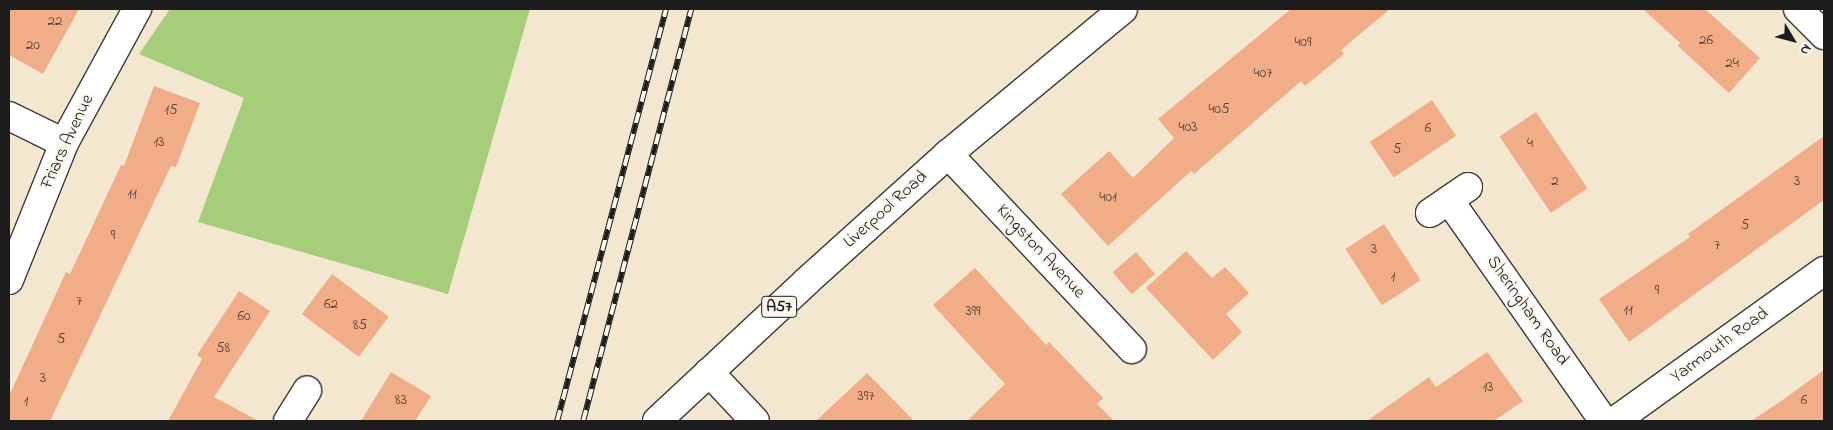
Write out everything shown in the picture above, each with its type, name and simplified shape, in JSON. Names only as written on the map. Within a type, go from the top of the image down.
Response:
[{"type":"main road","name":"Friars Avenue","points":[[9,280],[64,143],[137,9]]},
{"type":"main road","name":"Liverpool Road","points":[[657,421],[948,154],[1123,9]]},
{"type":"main road","points":[[1798,9],[1824,35]]},
{"type":"main road","points":[[9,116],[64,143]]},
{"type":"main road","name":"Kingston Avenue","points":[[948,154],[1132,349]]},
{"type":"main road","name":"Sheringham Road","points":[[1449,200],[1604,421]]},
{"type":"main road","name":"Yarmouth Road","points":[[1615,421],[1824,271]]},
{"type":"main road","points":[[709,372],[755,421]]},
{"type":"main road","points":[[288,421],[307,390]]},
{"type":"green space","points":[[170,9],[530,9],[448,294],[198,222],[244,98],[139,54]]},
{"type":"building","points":[[9,9],[79,9],[43,74],[9,55]]},
{"type":"building","points":[[1291,9],[1390,9],[1341,50],[1344,54],[1305,86],[1301,81],[1194,174],[1191,171],[1108,246],[1061,194],[1109,151],[1133,178],[1174,138],[1158,119]]},
{"type":"building","points":[[1643,9],[1705,9],[1760,58],[1729,93],[1678,46],[1680,43]]},
{"type":"building","points":[[154,86],[200,103],[176,167],[171,166],[50,421],[9,421],[9,396],[66,272],[70,274],[121,165],[124,166]]},
{"type":"building","points":[[1432,100],[1456,136],[1394,178],[1370,142]]},
{"type":"building","points":[[1536,112],[1587,188],[1551,213],[1500,137]]},
{"type":"building","points":[[1824,136],[1824,200],[1629,342],[1599,299],[1690,237],[1688,234]]},
{"type":"building","points":[[1384,224],[1420,280],[1382,305],[1345,249]]},
{"type":"building","points":[[1186,251],[1212,278],[1225,267],[1249,293],[1226,314],[1242,332],[1213,360],[1146,288]]},
{"type":"building","points":[[1136,252],[1155,274],[1132,294],[1113,272]]},
{"type":"building","points":[[975,268],[1046,345],[1049,342],[1103,398],[1097,404],[1114,421],[967,421],[1005,384],[933,305]]},
{"type":"building","points":[[332,274],[389,317],[359,357],[302,314]]},
{"type":"building","points":[[239,291],[270,311],[214,397],[259,421],[168,421],[202,359],[197,355]]},
{"type":"building","points":[[1487,352],[1523,401],[1494,421],[1367,421],[1429,377],[1436,387]]},
{"type":"building","points":[[1824,370],[1824,421],[1751,421],[1784,399]]},
{"type":"building","points":[[391,372],[431,396],[415,421],[361,421]]},
{"type":"building","points":[[867,373],[914,421],[816,421]]},
{"type":"railway","points":[[557,421],[666,9]]},
{"type":"railway","points":[[583,421],[691,9]]}]
